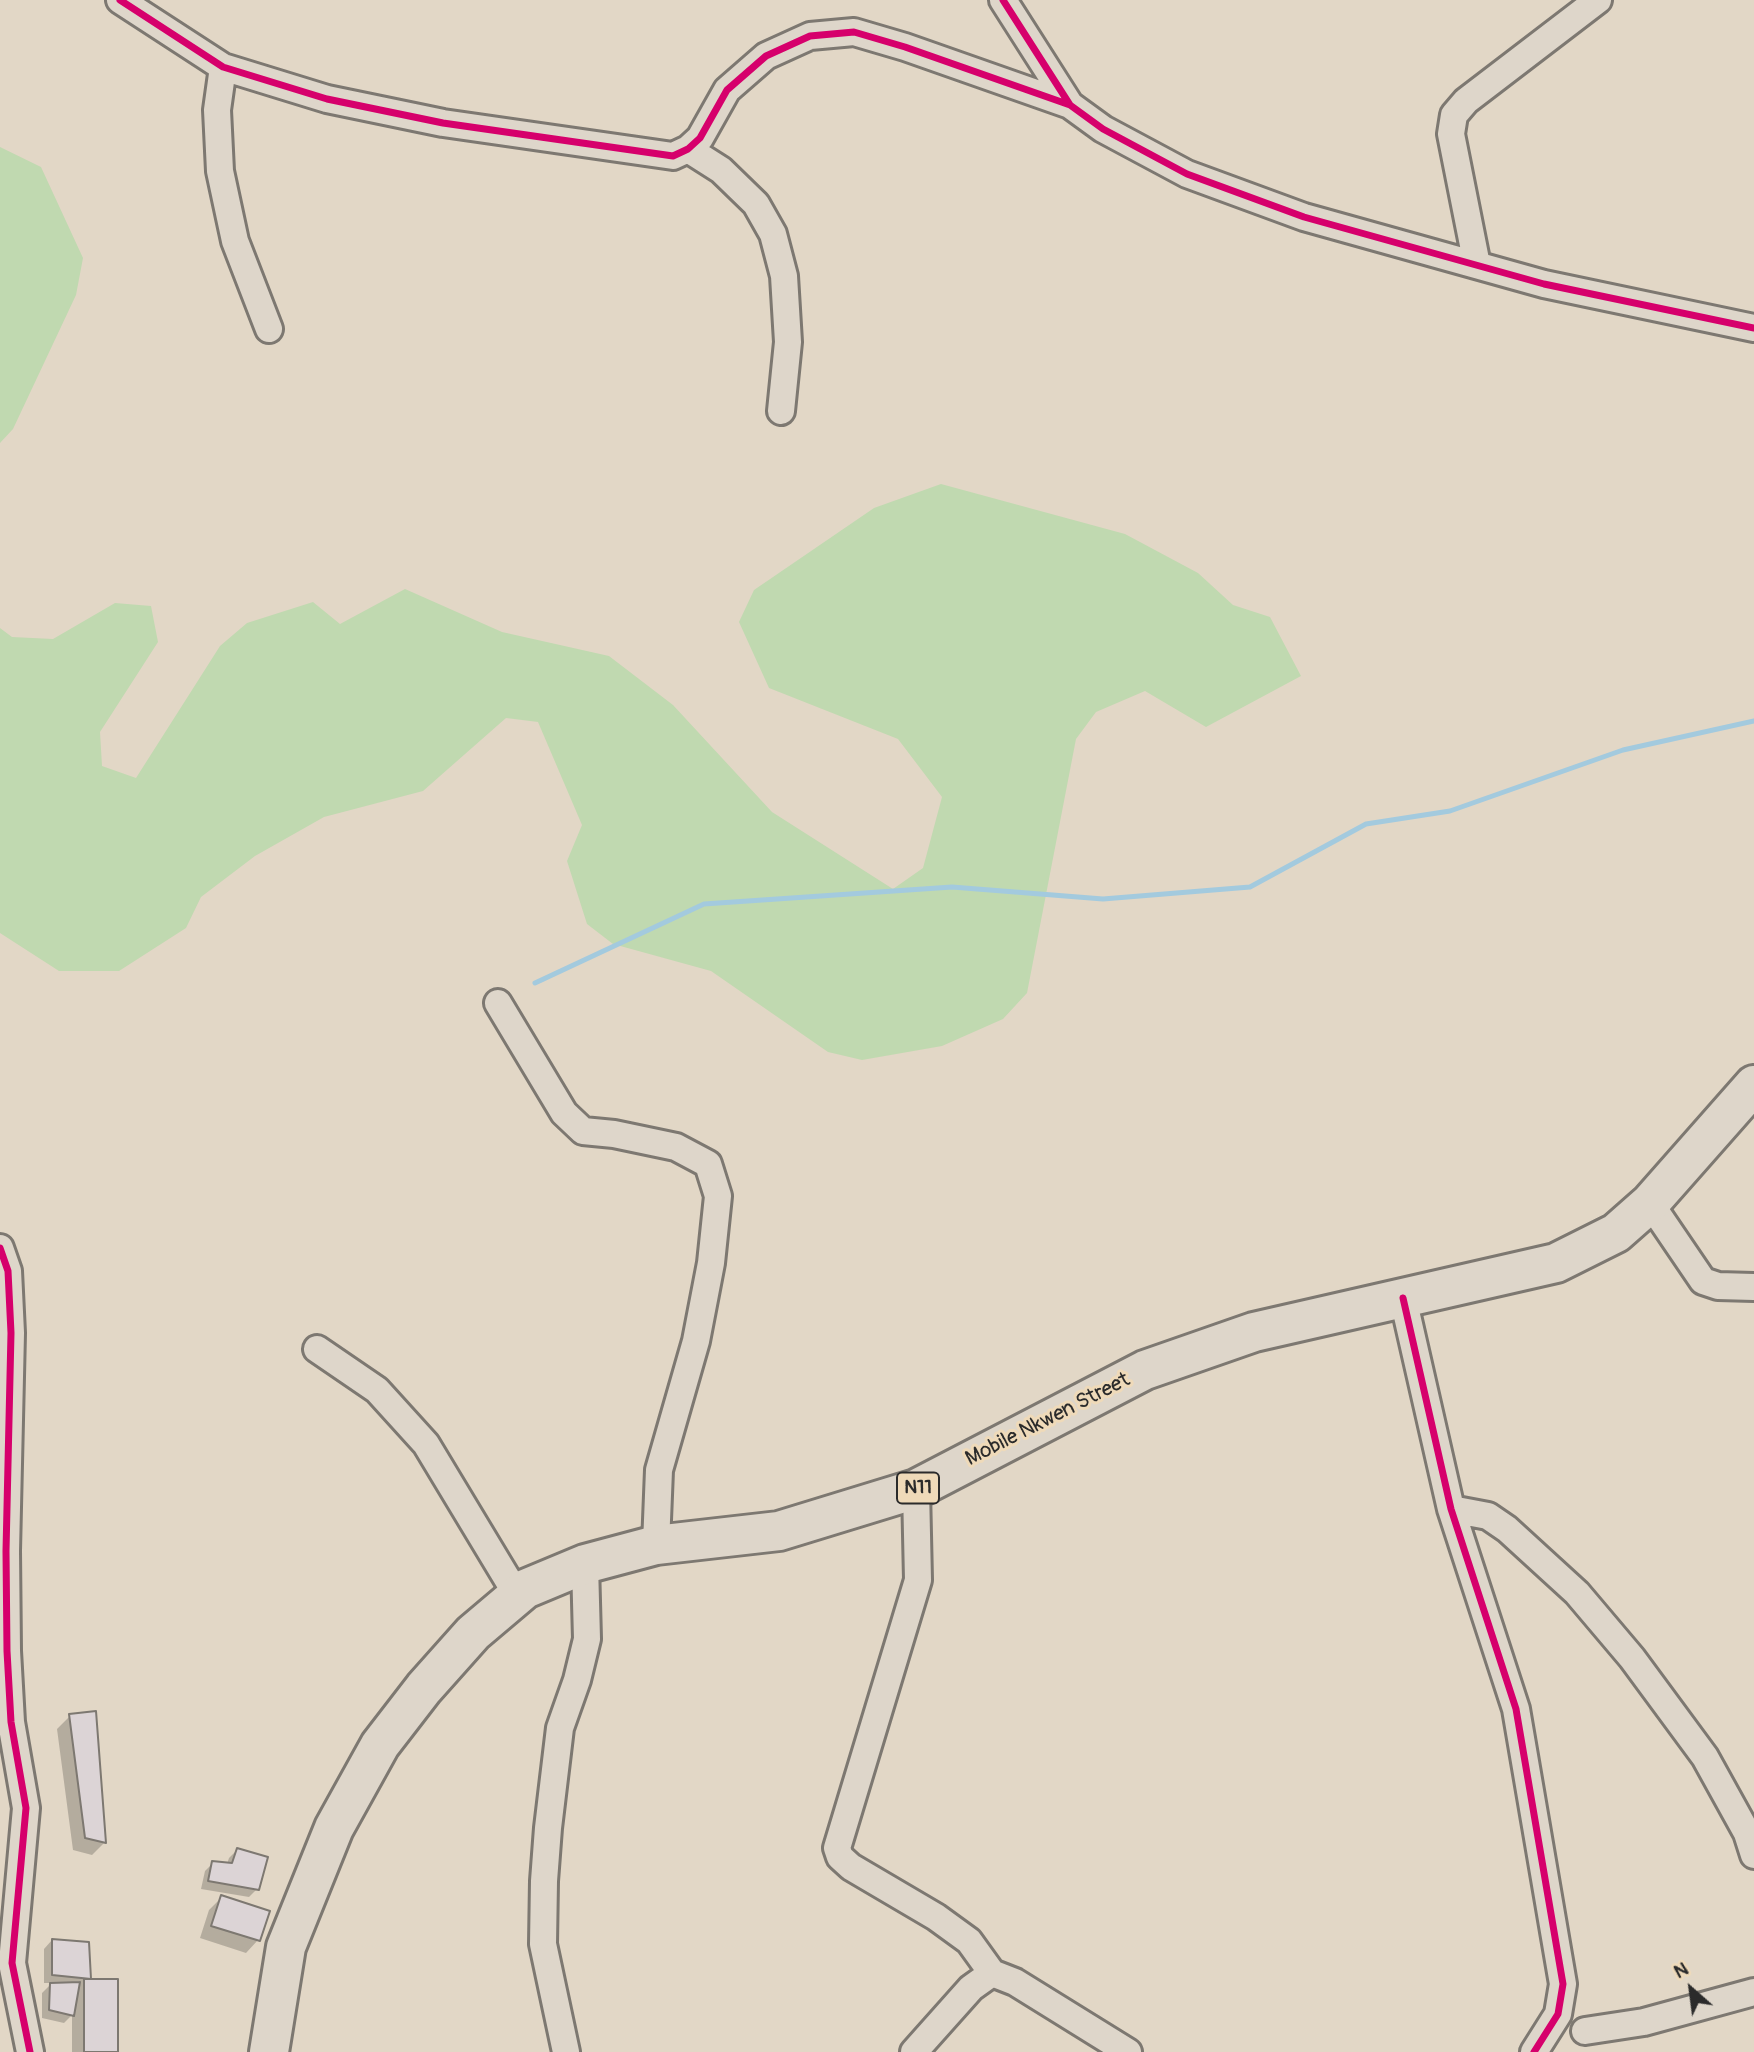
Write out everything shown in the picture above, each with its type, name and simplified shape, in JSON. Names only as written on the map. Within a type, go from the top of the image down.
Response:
[{"type":"highway","name":"Mobile Nkwen Street","points":[[269,2052],[286,1947],[341,1816],[380,1745],[424,1688],[473,1633],[525,1589],[585,1564],[656,1545],[779,1531],[916,1489],[1145,1370],[1254,1332],[1556,1263],[1616,1233],[1650,1203],[1754,1085]]},
{"type":"street","points":[[120,0],[223,67],[327,99],[443,123],[673,156],[688,149],[700,138],[727,90],[766,56],[810,36],[854,32],[905,47],[1070,105],[1103,130],[1187,174],[1304,217],[1544,284],[1754,328]]},
{"type":"street","points":[[1003,0],[1070,105]]},
{"type":"street","points":[[1477,265],[1451,134],[1454,115],[1466,101],[1598,0]]},
{"type":"street","points":[[223,67],[217,110],[220,171],[235,241],[269,329]]},
{"type":"street","points":[[688,149],[722,170],[756,204],[773,234],[784,276],[788,342],[780,411]]},
{"type":"street","points":[[498,1003],[564,1113],[583,1131],[614,1134],[676,1147],[708,1164],[718,1196],[710,1263],[696,1341],[659,1470],[656,1545]]},
{"type":"street","points":[[1650,1203],[1703,1281],[1718,1286],[1754,1287]]},
{"type":"street","points":[[0,1248],[8,1271],[12,1334],[6,1551],[7,1651],[11,1722],[26,1808],[6,1963],[30,2052]]},
{"type":"street","points":[[1402,1298],[1451,1509],[1516,1709],[1563,1984],[1587,2042],[1644,2022],[1754,1992]]},
{"type":"street","points":[[317,1349],[377,1390],[426,1444],[511,1585],[525,1589]]},
{"type":"street","points":[[916,1489],[918,1580],[837,1848],[840,1857],[851,1867],[936,1917],[969,1941],[992,1973],[1015,1982],[1128,2052]]},
{"type":"street","points":[[1451,1509],[1488,1516],[1507,1529],[1577,1593],[1632,1658],[1705,1757],[1747,1833],[1754,1855]]},
{"type":"street","points":[[566,2052],[544,1944],[544,1881],[560,1728],[577,1680],[587,1639],[585,1564]]},
{"type":"street","points":[[914,2052],[971,1988],[992,1973]]},
{"type":"street","points":[[1534,2052],[1558,2014],[1563,1984]]},
{"type":"green space","points":[[0,147],[41,167],[83,258],[76,295],[13,429],[0,443]]},
{"type":"green space","points":[[941,484],[1125,534],[1198,573],[1233,605],[1270,617],[1301,676],[1206,727],[1145,691],[1096,712],[1076,739],[1027,993],[1003,1019],[942,1046],[862,1060],[828,1052],[711,971],[613,944],[587,924],[567,861],[582,825],[538,722],[506,718],[423,791],[324,817],[255,856],[201,897],[186,928],[119,971],[59,971],[0,933],[0,628],[12,637],[53,639],[115,603],[151,606],[158,642],[100,732],[102,766],[136,778],[220,646],[247,623],[313,602],[340,624],[405,589],[502,632],[609,656],[673,705],[772,812],[893,889],[923,868],[942,797],[898,739],[769,688],[739,622],[754,590],[874,508]]},
{"type":"building","points":[[96,1711],[106,1843],[85,1838],[69,1714]]},
{"type":"building","points":[[237,1848],[268,1857],[259,1890],[208,1881],[212,1861],[232,1863]]},
{"type":"building","points":[[221,1895],[270,1911],[260,1941],[211,1926]]},
{"type":"building","points":[[52,1939],[89,1942],[91,1979],[52,1975]]},
{"type":"building","points":[[84,1979],[118,1979],[118,2052],[84,2052]]},
{"type":"building","points":[[80,1982],[74,2016],[49,2010],[50,1983]]},
{"type":"waterway","points":[[535,983],[704,904],[952,887],[1103,899],[1250,887],[1366,824],[1450,811],[1623,750],[1754,721]]},
{"type":"cycle path","points":[[120,0],[223,67],[327,99],[443,123],[673,156],[688,149],[700,138],[727,90],[766,56],[810,36],[854,32],[905,47],[1070,105]]},
{"type":"cycle path","points":[[1003,0],[1070,105],[1103,129],[1187,174],[1304,217],[1544,284],[1754,328]]},
{"type":"cycle path","points":[[0,1248],[8,1271],[11,1333],[6,1551],[7,1651],[11,1722],[26,1808],[12,1963],[30,2052]]},
{"type":"cycle path","points":[[1403,1298],[1451,1509],[1516,1709],[1563,1984],[1558,2014],[1534,2052]]}]
